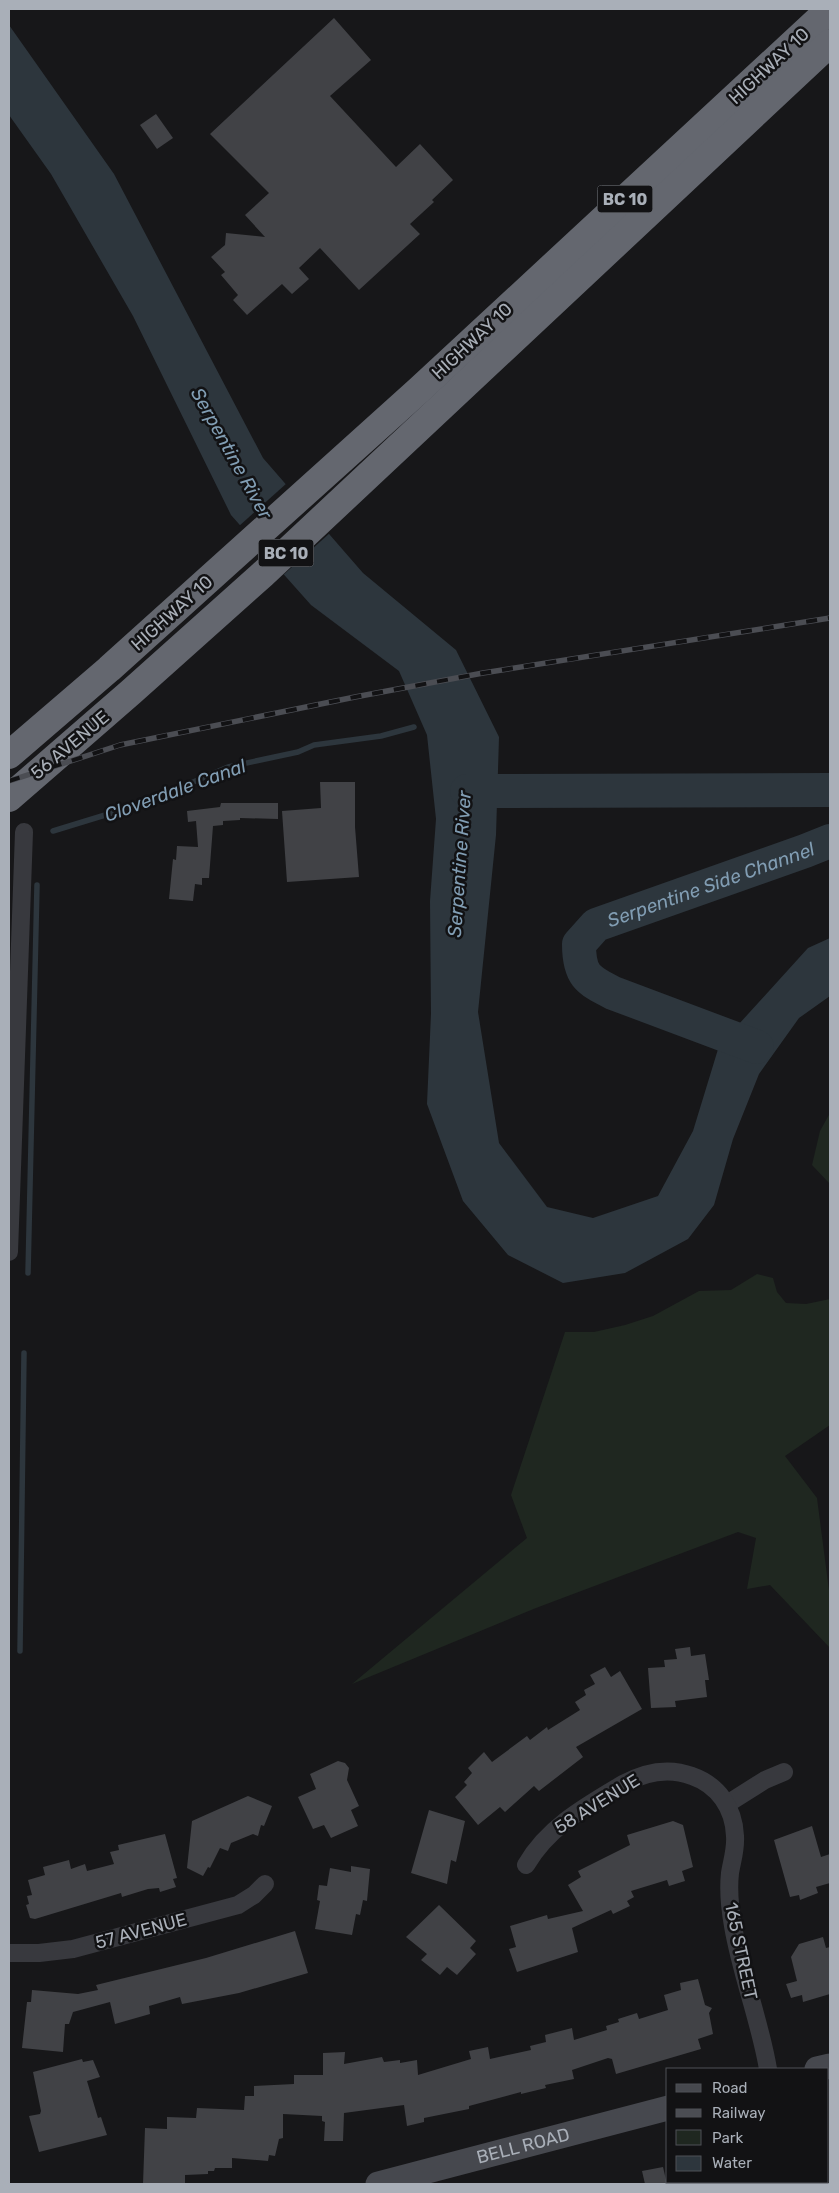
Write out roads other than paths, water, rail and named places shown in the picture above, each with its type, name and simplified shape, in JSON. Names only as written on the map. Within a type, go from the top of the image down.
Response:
[{"type":"highway","name":"HIGHWAY 10","points":[[109,669],[419,390],[830,9]]},
{"type":"highway","name":"HIGHWAY 10","points":[[131,692],[263,574],[830,44]]},
{"type":"highway","name":"56 AVENUE","points":[[9,755],[109,669]]},
{"type":"highway","name":"56 AVENUE","points":[[9,798],[131,692]]},
{"type":"street","points":[[9,1252],[16,987],[24,832]]},
{"type":"street","name":"58 AVENUE","points":[[526,1865],[535,1850],[558,1826],[635,1777],[652,1772],[683,1773],[700,1779],[713,1788],[727,1804]]},
{"type":"street","points":[[727,1804],[765,1780],[784,1772]]},
{"type":"street","name":"165 STREET","points":[[727,1804],[733,1818],[735,1836],[730,1872],[730,1910],[734,1934],[768,2068]]},
{"type":"street","name":"57 AVENUE","points":[[9,1953],[39,1953],[64,1950],[238,1905],[254,1895],[265,1884]]},
{"type":"street","name":"BELL ROAD","points":[[390,2183],[666,2109]]},
{"type":"water","name":"Serpentine River","points":[[9,25],[114,174],[263,458],[363,573],[456,650],[499,737],[496,835],[478,1012],[499,1143],[547,1207],[593,1218],[658,1196],[693,1131],[719,1046],[808,948],[830,938],[830,996],[799,1018],[759,1074],[733,1139],[714,1205],[688,1239],[625,1273],[563,1283],[508,1255],[463,1201],[427,1104],[431,1014],[430,901],[436,819],[427,735],[399,671],[311,605],[231,515],[133,316],[51,174],[9,115]]},
{"type":"waterway","name":"Cloverdale Canal","points":[[53,831],[115,812],[177,789],[228,767],[298,752],[314,745],[381,736],[414,727]]},
{"type":"waterway","name":"Serpentine Side Channel","points":[[467,791],[830,790]]},
{"type":"waterway","name":"Serpentine Side Channel","points":[[757,1047],[613,993],[597,984],[583,970],[579,954],[579,944],[596,925],[830,841]]},
{"type":"waterway","points":[[28,1273],[37,885]]},
{"type":"waterway","points":[[20,1651],[24,1353]]},
{"type":"railway","points":[[9,781],[120,745],[355,697],[483,673],[830,618]]}]
